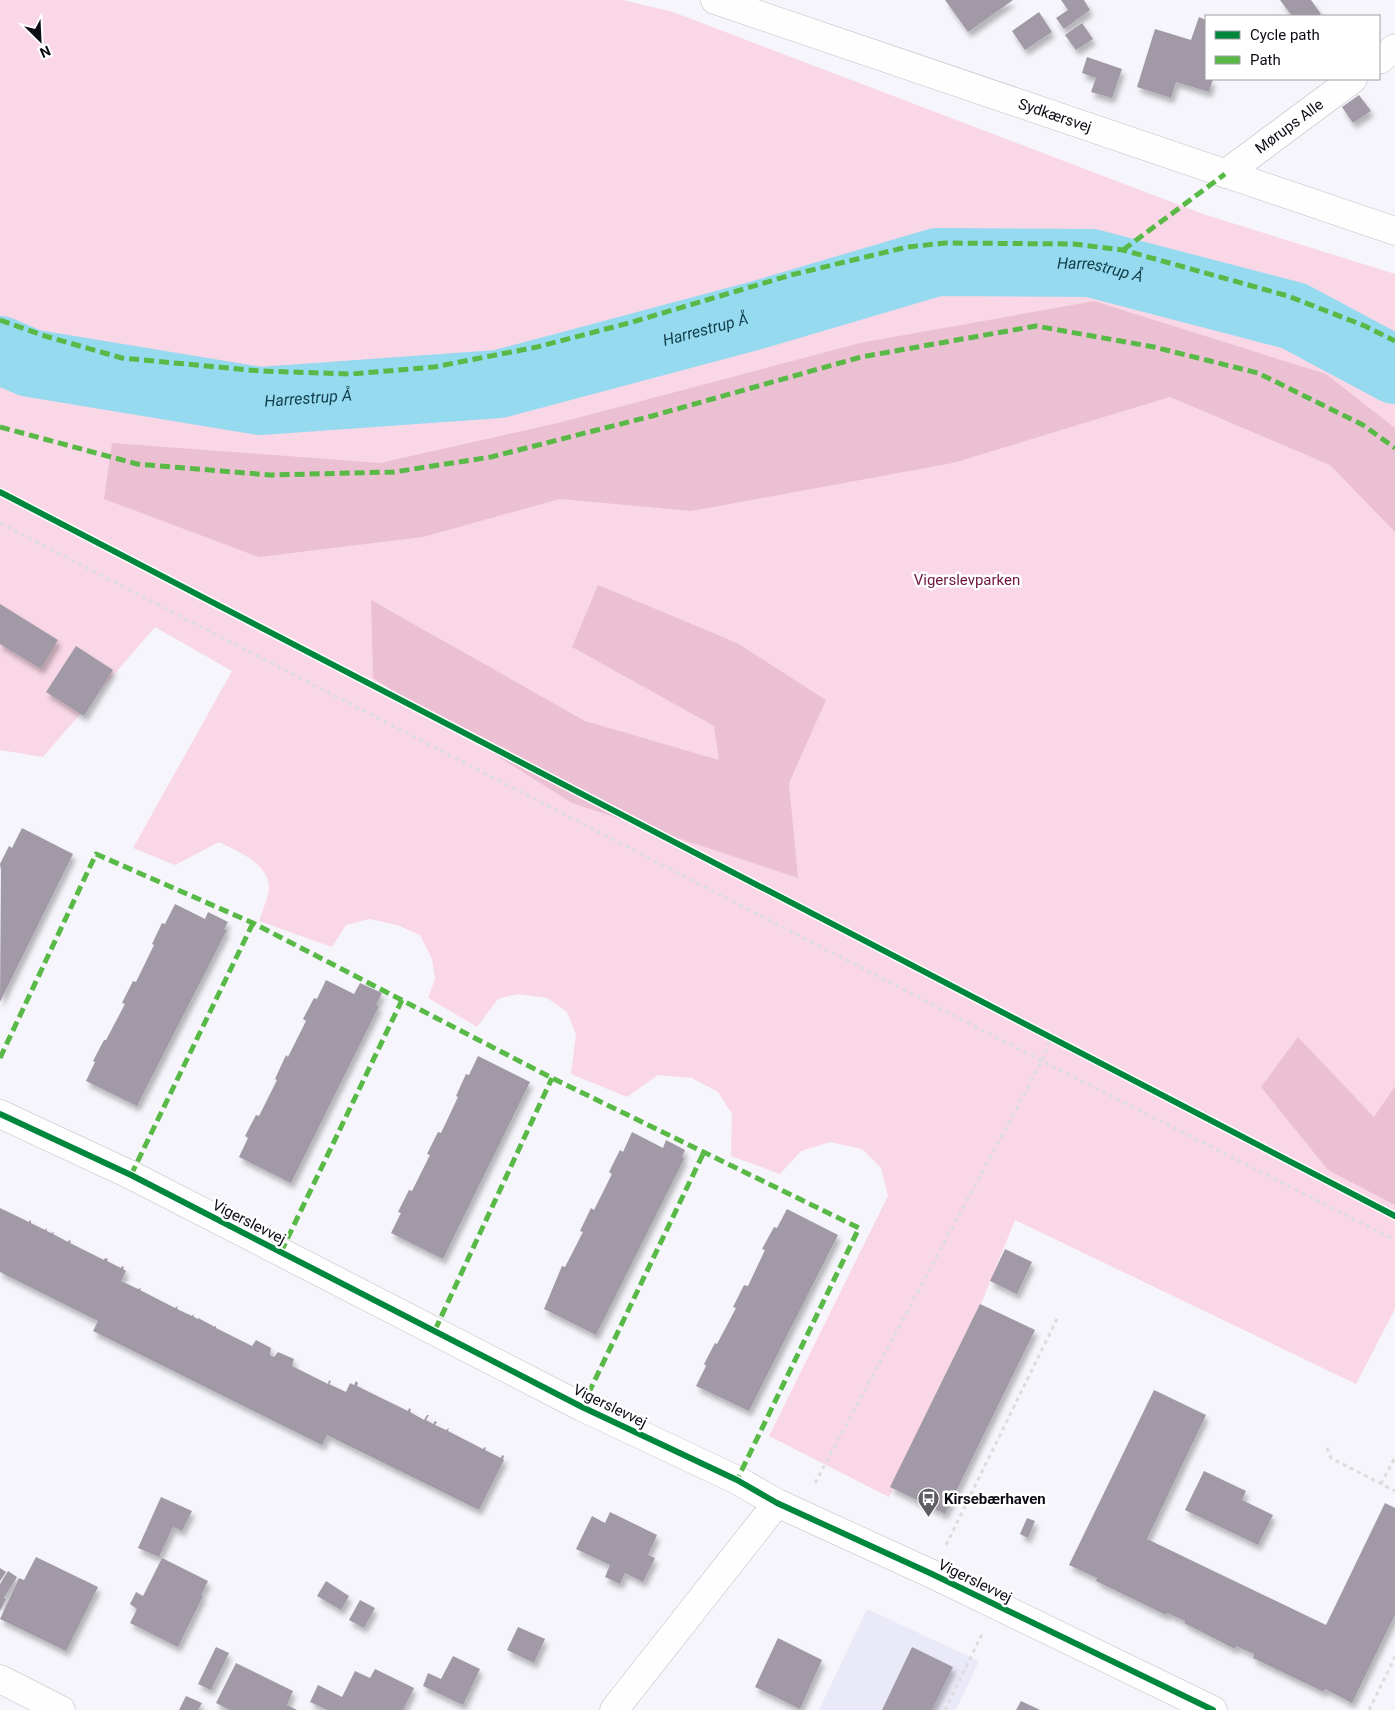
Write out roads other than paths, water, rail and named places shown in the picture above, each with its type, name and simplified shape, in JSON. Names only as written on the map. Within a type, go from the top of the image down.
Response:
[{"type":"street","name":"Sydkærsvej","points":[[715,0],[765,7],[1225,174],[1395,231]]},
{"type":"street","points":[[1380,59],[1395,48]]},
{"type":"street","name":"Mørups Alle","points":[[1225,174],[1352,80]]},
{"type":"street","name":"Vigerslevvej","points":[[0,1114],[131,1175],[582,1407],[738,1480],[788,1508],[932,1574],[1213,1710]]},
{"type":"street","points":[[614,1710],[788,1508]]},
{"type":"street","points":[[0,1679],[61,1710]]},
{"type":"waterway","name":"Harrestrup Å","points":[[0,350],[30,363],[260,401],[499,384],[761,314],[937,262],[1091,263],[1294,316],[1395,370]]},
{"type":"place","name":"Kirsebærhaven","points":[[928,1518]]},
{"type":"park label","name":"Vigerslevparken","points":[[967,580]]}]
